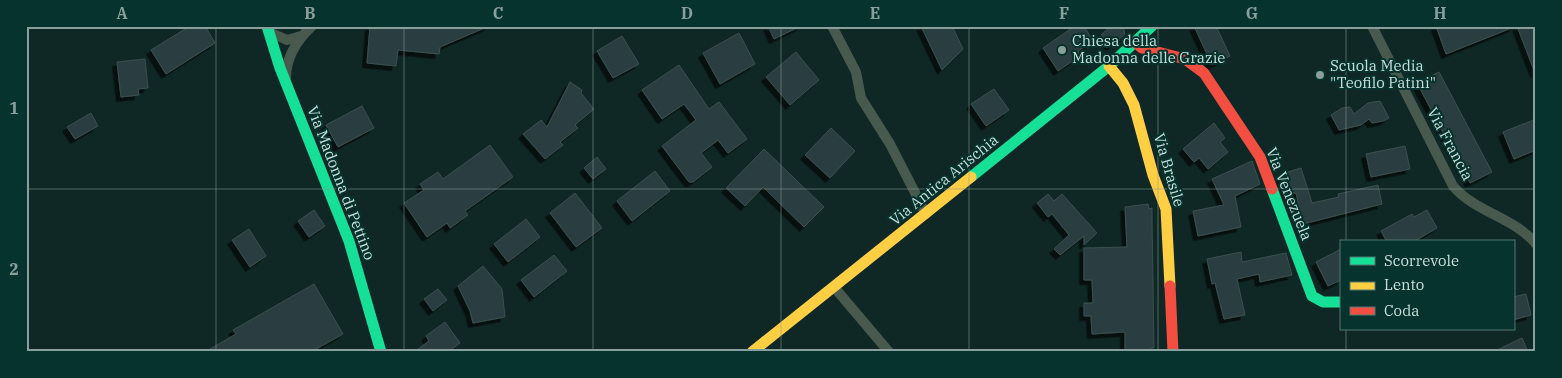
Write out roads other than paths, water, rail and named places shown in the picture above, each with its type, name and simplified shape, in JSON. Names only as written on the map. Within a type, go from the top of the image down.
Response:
[{"type":"street","points":[[286,82],[287,64],[302,36],[312,26]]},
{"type":"street","points":[[832,26],[856,72],[861,98],[890,144],[926,214]]},
{"type":"street","name":"Via Francia","points":[[1372,26],[1453,186],[1474,205],[1518,228],[1536,244]]},
{"type":"street","points":[[269,28],[287,40],[302,36]]},
{"type":"street","name":"Via Madonna di Pettino","points":[[269,28],[286,82],[349,241],[381,352]]},
{"type":"street","name":"Via Antica Arischia","points":[[752,352],[1109,66],[1135,42],[1146,28]]},
{"type":"street","name":"Via Venezuela","points":[[1135,42],[1142,48],[1185,59],[1204,73],[1260,158],[1312,296],[1323,302],[1340,302]]},
{"type":"street","name":"Via Brasile","points":[[1109,66],[1123,83],[1134,105],[1153,175],[1166,209],[1173,352]]},
{"type":"street","points":[[834,287],[889,352]]},
{"type":"place","name":"Chiesa della Madonna delle Grazie","points":[[1062,50]]},
{"type":"place","name":"Scuola Media \"Teofilo Patini\"","points":[[1320,75]]}]
